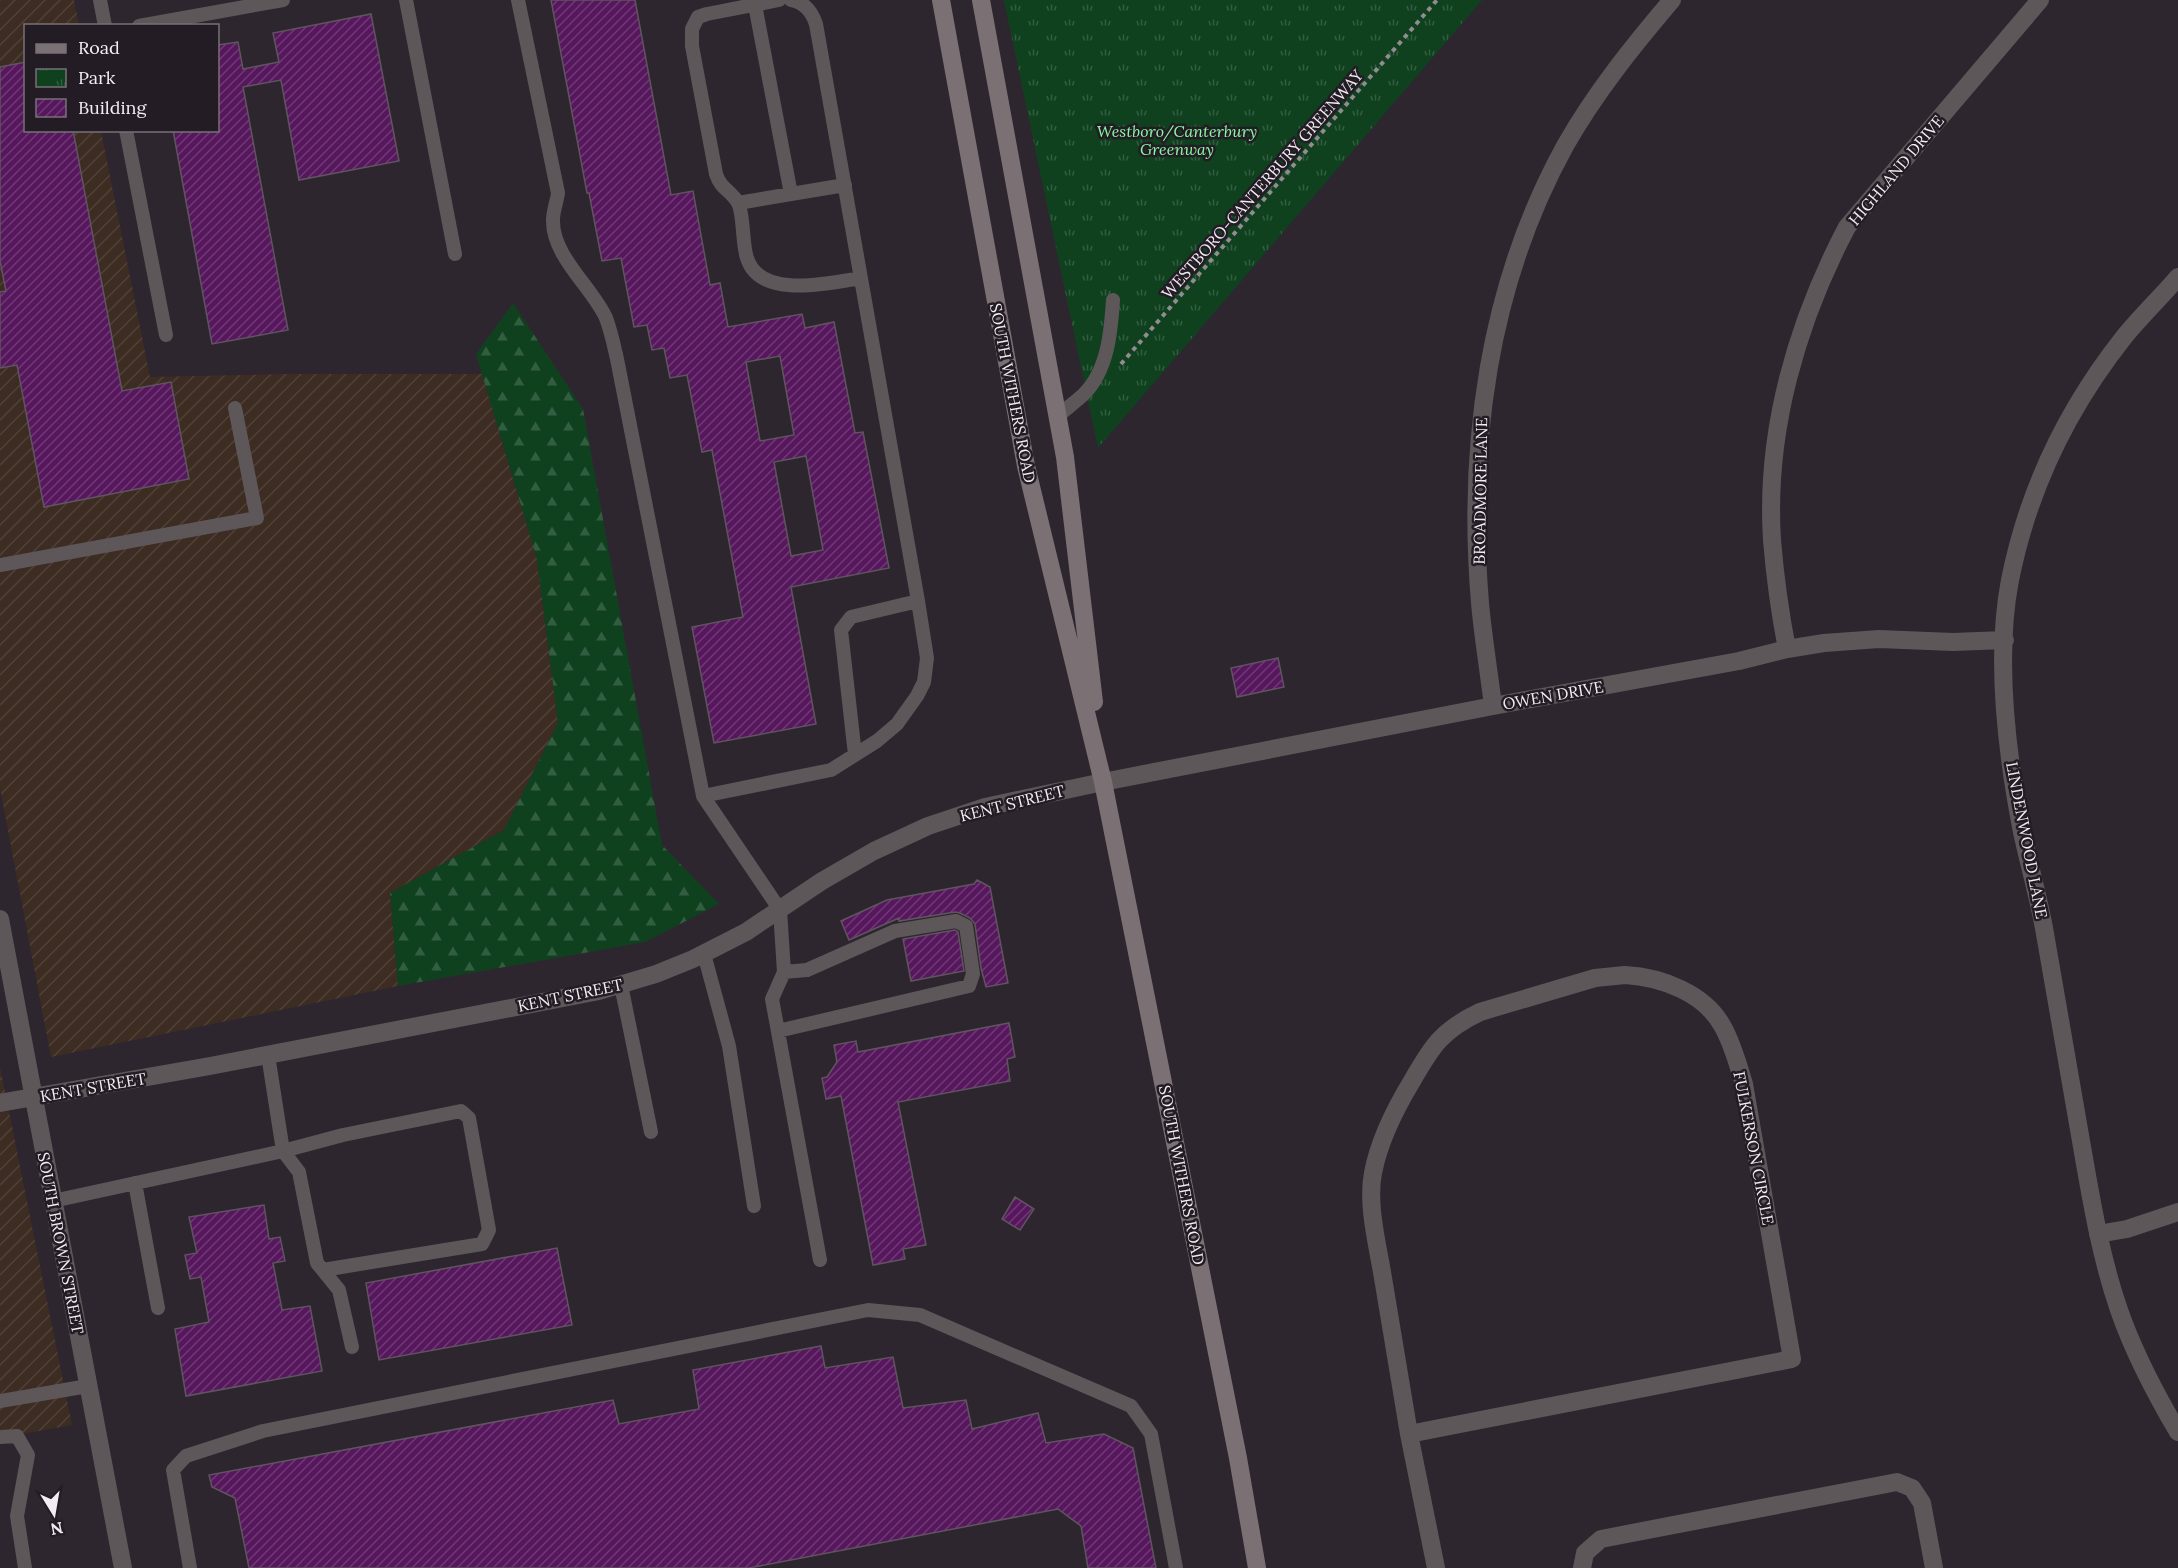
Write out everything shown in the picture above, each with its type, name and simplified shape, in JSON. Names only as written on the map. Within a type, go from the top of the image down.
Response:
[{"type":"main road","name":"SOUTH WITHERS ROAD","points":[[941,0],[1026,466],[1104,782],[1236,1447],[1257,1568]]},
{"type":"main road","name":"SOUTH WITHERS ROAD","points":[[981,0],[1065,457],[1104,782]]},
{"type":"street","name":"BROADMORE LANE","points":[[1493,706],[1480,603],[1478,471],[1483,401],[1490,353],[1502,305],[1522,241],[1543,190],[1566,146],[1619,64],[1672,0]]},
{"type":"street","name":"HIGHLAND DRIVE","points":[[1787,649],[1777,589],[1772,538],[1772,498],[1776,437],[1788,377],[1805,319],[1831,257],[1847,227],[2040,0]]},
{"type":"street","name":"LINDENWOOD LANE","points":[[2178,277],[2127,333],[2093,377],[2064,425],[2041,476],[2022,528],[2010,582],[2003,658],[2013,780],[2022,832],[2039,904],[2098,1234],[2119,1310],[2135,1351],[2153,1390],[2178,1432]]},
{"type":"street","name":"OWEN DRIVE","points":[[1104,782],[1824,643],[1879,639],[1953,642],[2005,640]]},
{"type":"street","name":"KENT STREET","points":[[0,1103],[599,992],[656,974],[704,954],[746,932],[822,881],[874,851],[928,826],[985,807],[1104,782]]},
{"type":"street","name":"SOUTH BROWN STREET","points":[[0,919],[123,1568]]},
{"type":"street","name":"FULKERSON CIRCLE","points":[[1409,1434],[1792,1359],[1744,1084],[1722,1025],[1695,998],[1669,983],[1640,976],[1617,975],[1595,978],[1480,1012],[1462,1020],[1445,1033],[1427,1054],[1389,1125],[1372,1175],[1372,1214],[1409,1434],[1436,1566]]},
{"type":"street","points":[[2098,1234],[2127,1228],[2178,1212]]},
{"type":"street","points":[[1582,1568],[1585,1553],[1601,1539],[1897,1482],[1912,1488],[1922,1503],[1934,1568]]},
{"type":"lane","points":[[100,0],[106,24]]},
{"type":"lane","points":[[150,24],[283,0]]},
{"type":"lane","points":[[406,0],[455,254]]},
{"type":"lane","points":[[518,0],[558,193],[553,221],[556,239],[561,252],[590,291],[606,319],[617,359],[704,796],[780,910],[783,972],[772,999],[820,1260]]},
{"type":"lane","points":[[779,0],[698,17],[692,29],[692,46],[716,174],[720,185],[738,203],[747,258],[752,268],[759,274],[784,286],[802,287],[861,278]]},
{"type":"lane","points":[[704,796],[831,770],[877,741],[897,724],[924,682],[927,658],[816,24],[806,7],[791,0]]},
{"type":"lane","points":[[755,5],[791,194]]},
{"type":"lane","points":[[126,132],[166,335]]},
{"type":"lane","points":[[738,203],[845,185]]},
{"type":"lane","points":[[1058,416],[1085,393],[1099,370],[1110,337],[1113,300]]},
{"type":"lane","points":[[0,565],[257,518],[235,408]]},
{"type":"lane","points":[[855,755],[841,630],[851,616],[918,601]]},
{"type":"lane","points":[[778,1031],[969,986],[973,974],[966,926],[956,921],[895,931],[807,970],[783,972]]},
{"type":"lane","points":[[704,954],[729,1046],[754,1206]]},
{"type":"lane","points":[[621,985],[651,1132]]},
{"type":"lane","points":[[268,1055],[283,1151],[299,1172],[317,1263],[339,1290],[352,1347]]},
{"type":"lane","points":[[53,1201],[283,1151],[343,1135],[461,1111],[469,1118],[489,1230],[482,1244],[323,1270]]},
{"type":"lane","points":[[135,1183],[158,1308]]},
{"type":"lane","points":[[190,1568],[173,1470],[186,1456],[263,1431],[868,1310],[920,1315],[1131,1406],[1151,1434],[1176,1568]]},
{"type":"lane","points":[[0,1401],[88,1386]]},
{"type":"lane","points":[[0,1437],[17,1436],[28,1455],[17,1516],[25,1568]]},
{"type":"path","name":"WESTBORO-CANTERBURY GREENWAY","points":[[1121,365],[1437,0]]},
{"type":"shaded area","points":[[0,0],[74,0],[79,24],[24,24],[24,132],[101,132],[150,377],[482,374],[537,559],[558,723],[504,830],[390,893],[398,986],[51,1057],[0,788]]},
{"type":"shaded area","points":[[0,1067],[72,1425],[0,1438]]},
{"type":"green space","name":"Westboro/Canterbury Greenway","points":[[1004,0],[1482,0],[1098,448]]},
{"type":"green space","points":[[513,303],[583,409],[662,845],[719,904],[645,942],[398,986],[390,893],[504,830],[558,723],[537,559],[476,354]]},
{"type":"building","points":[[551,0],[635,0],[671,195],[693,191],[710,285],[720,283],[728,327],[802,314],[805,328],[834,322],[855,433],[863,432],[889,568],[791,587],[816,724],[714,743],[692,627],[743,617],[712,450],[702,452],[687,375],[670,378],[664,348],[652,350],[647,325],[634,327],[621,258],[602,261],[589,193],[587,193]],"holes":[[[780,356],[794,435],[760,441],[746,362]],[[806,456],[823,550],[791,556],[774,462]]]},
{"type":"building","points":[[371,14],[399,161],[299,180],[281,80],[243,87],[288,330],[212,344],[173,132],[219,132],[219,45],[238,42],[243,69],[279,62],[273,33]]},
{"type":"building","points":[[24,62],[24,132],[73,132],[122,391],[171,382],[189,479],[44,507],[17,365],[0,368],[0,292],[6,291],[0,261],[0,67]]},
{"type":"building","points":[[1278,658],[1284,687],[1237,697],[1231,668]]},
{"type":"building","points":[[977,880],[990,887],[1008,983],[986,987],[975,924],[970,918],[960,913],[899,921],[899,918],[849,940],[841,921],[887,900],[974,884]]},
{"type":"building","points":[[955,930],[958,932],[964,971],[911,981],[903,939]]},
{"type":"building","points":[[1009,1023],[1015,1057],[1007,1059],[1010,1081],[898,1102],[926,1245],[903,1249],[905,1259],[873,1265],[841,1096],[826,1099],[822,1078],[827,1077],[837,1062],[834,1045],[856,1041],[858,1052]]},
{"type":"building","points":[[1015,1197],[1034,1209],[1020,1230],[1002,1219]]},
{"type":"building","points":[[264,1205],[269,1239],[280,1237],[285,1261],[273,1263],[282,1310],[310,1306],[322,1371],[186,1396],[175,1329],[209,1322],[201,1277],[190,1279],[185,1255],[197,1253],[189,1217]]},
{"type":"building","points":[[557,1248],[572,1325],[379,1360],[366,1283]]},
{"type":"building","points":[[821,1346],[825,1368],[893,1357],[903,1408],[966,1400],[972,1429],[1038,1413],[1046,1443],[1104,1434],[1133,1448],[1156,1568],[1088,1568],[1081,1526],[1058,1509],[749,1568],[249,1568],[235,1498],[212,1487],[209,1475],[613,1400],[619,1424],[699,1409],[693,1370]]}]
